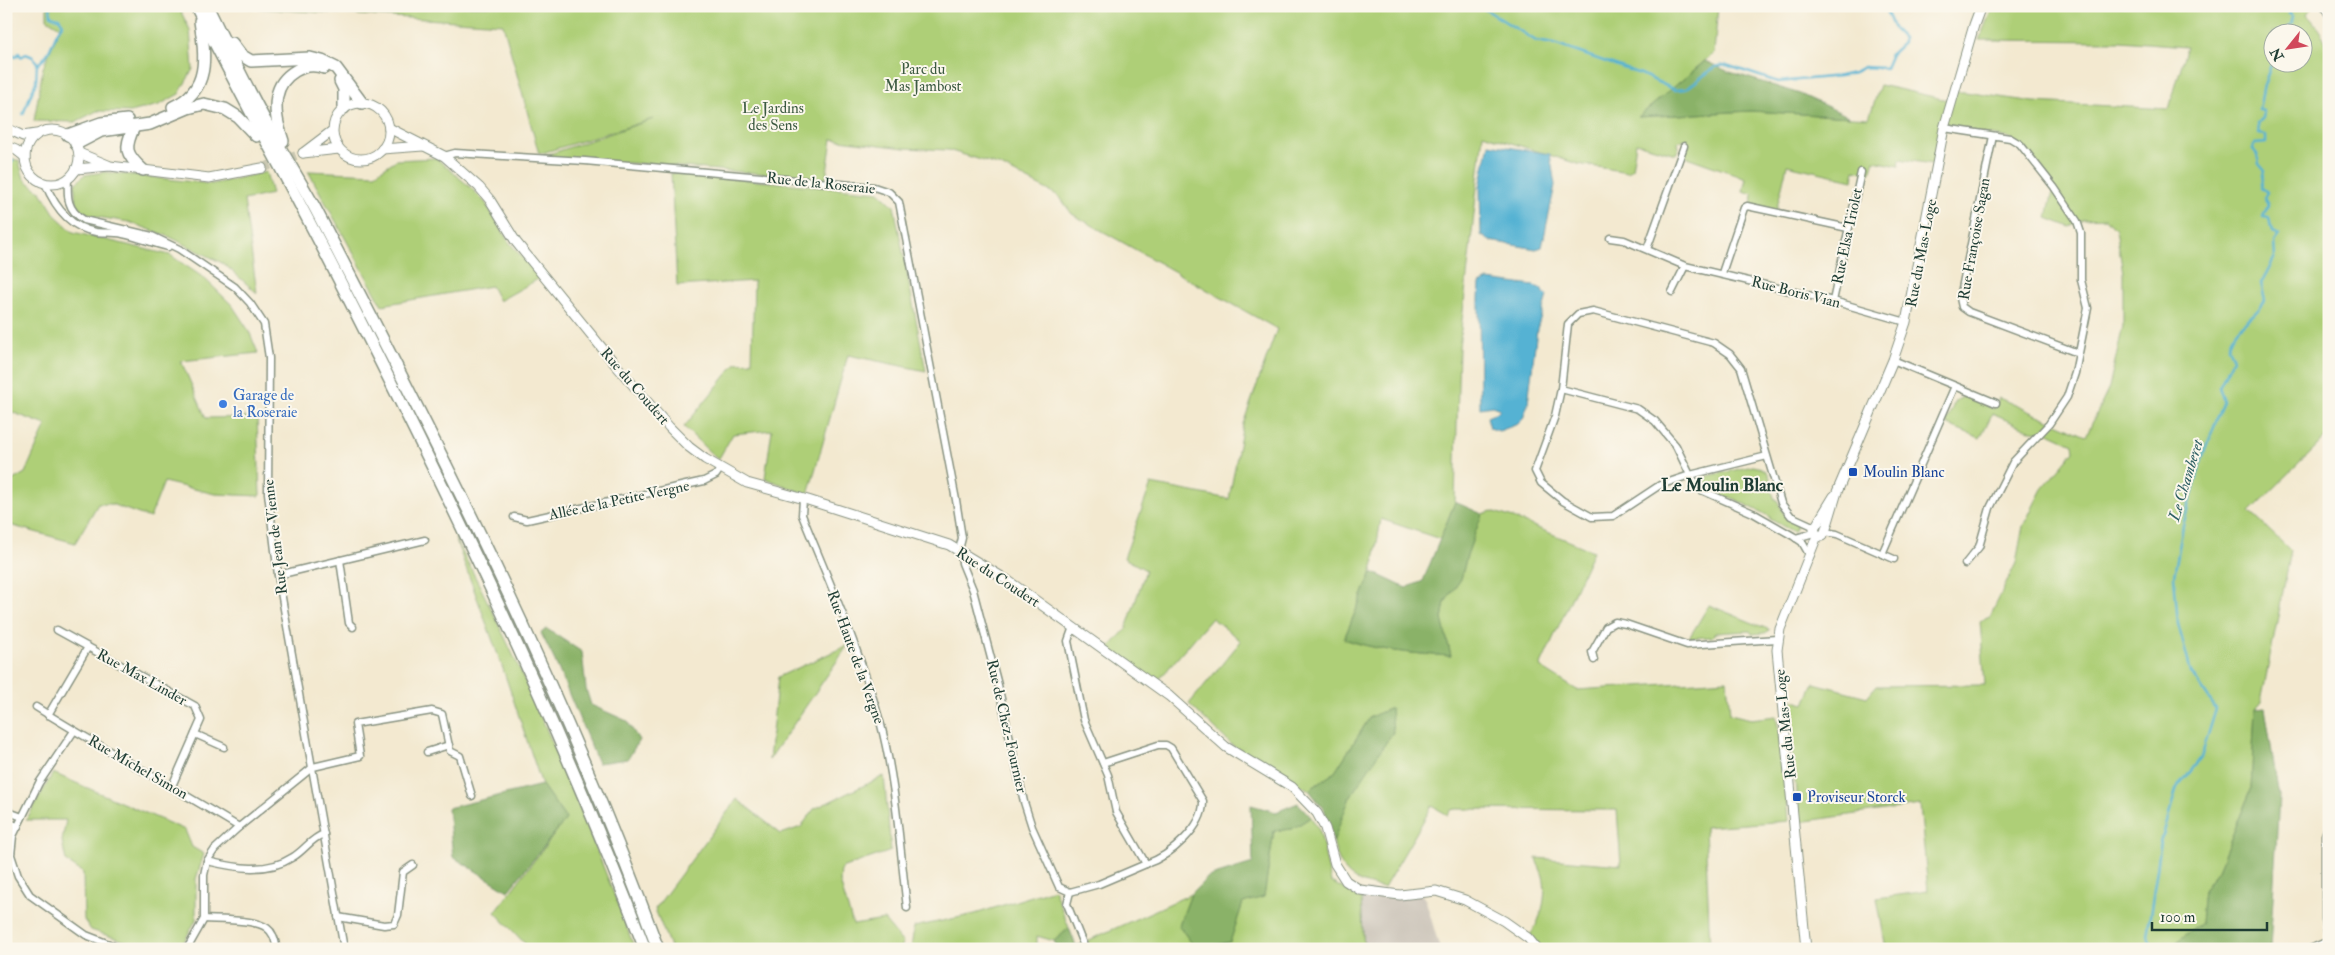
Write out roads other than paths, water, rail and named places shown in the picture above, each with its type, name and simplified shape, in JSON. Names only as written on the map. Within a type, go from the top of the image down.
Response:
[{"type":"highway","points":[[202,8],[219,19],[235,49],[245,59],[251,62],[310,58],[322,61],[336,68],[362,103]]},
{"type":"highway","points":[[74,144],[101,123],[137,119],[184,102],[196,87],[204,69],[202,8]]},
{"type":"highway","points":[[202,8],[314,206],[492,562],[590,777],[658,949]]},
{"type":"highway","points":[[202,8],[241,96],[293,191],[472,546],[578,782],[645,949]]},
{"type":"highway","points":[[285,157],[283,142],[276,124],[277,95],[284,81],[297,69],[312,65],[322,66],[333,73],[344,89],[344,108]]},
{"type":"highway","points":[[74,144],[101,132],[150,124],[204,104],[225,109],[252,129],[275,171],[293,191]]},
{"type":"highway","points":[[134,127],[128,140],[127,151],[143,170]]},
{"type":"street","name":"Rue du Mas-Loge","points":[[1806,949],[1778,639],[1819,530],[1893,360],[1906,322],[1944,128],[1981,6]]},
{"type":"street","points":[[2325,6],[2329,13]]},
{"type":"street","points":[[362,103],[377,108],[382,113],[389,128],[389,135],[382,149],[369,158],[361,160],[345,155],[339,150],[332,131],[334,122],[344,108],[362,103]]},
{"type":"street","points":[[6,128],[23,136],[52,129],[110,166]]},
{"type":"street","name":"Rue du Coudert","points":[[389,128],[444,156],[479,186],[522,250],[615,364],[689,447],[720,469],[747,484],[804,499],[949,545],[960,551],[1073,627],[1169,696],[1226,747],[1292,787],[1316,813],[1325,828],[1335,864],[1346,880],[1360,890],[1400,895],[1436,891],[1465,900],[1504,921],[1528,938],[1537,949]]},
{"type":"street","points":[[1944,128],[2010,138],[2020,144],[2054,187],[2077,221],[2081,233],[2081,280],[2088,308],[2075,373],[2066,397],[2049,424],[2013,462],[1990,508],[1979,547],[1965,564]]},
{"type":"street","points":[[332,131],[303,153],[339,150]]},
{"type":"street","points":[[36,134],[26,148],[25,157],[31,173],[45,183],[53,184],[68,179],[76,169],[74,144]]},
{"type":"street","name":"Rue Françoise Sagan","points":[[1993,136],[1960,298],[1962,307],[1969,312],[2078,353]]},
{"type":"street","points":[[6,146],[16,150],[25,157]]},
{"type":"street","name":"Rue du Coudert","points":[[382,149],[423,146]]},
{"type":"street","points":[[1647,249],[1684,146]]},
{"type":"street","name":"Rue de la Roseraie","points":[[444,156],[455,153],[585,161],[874,187],[889,192],[899,202],[956,500],[962,538],[960,551]]},
{"type":"street","points":[[76,169],[110,166],[209,178],[262,168]]},
{"type":"street","name":"Rue Elsa Triolet","points":[[1833,301],[1861,172]]},
{"type":"street","name":"Rue Jean de Vienne","points":[[68,179],[69,208],[84,220],[127,228],[152,236],[178,250],[235,287],[250,303],[264,324],[269,358],[268,493],[278,575],[344,949]]},
{"type":"street","points":[[45,183],[51,197],[64,215],[78,227],[94,232],[122,233],[178,250]]},
{"type":"street","points":[[1722,273],[1744,208],[1747,206],[1848,228]]},
{"type":"street","name":"Rue Boris Vian","points":[[1610,238],[1624,240],[1685,266],[1722,273],[1833,301],[1906,322]]},
{"type":"street","points":[[1672,292],[1685,266]]},
{"type":"street","points":[[1767,456],[1690,475],[1660,486],[1613,516],[1592,517],[1563,501],[1541,483],[1535,471],[1555,416],[1561,389],[1566,331],[1574,318],[1582,312],[1593,311],[1714,343],[1730,354],[1741,368],[1781,503],[1786,510],[1791,516],[1819,530],[1837,534],[1894,559]]},
{"type":"street","points":[[1893,360],[1996,404]]},
{"type":"street","points":[[1882,554],[1954,386]]},
{"type":"street","points":[[1561,389],[1638,409],[1655,421],[1676,446],[1690,475],[1702,490],[1753,513],[1796,538],[1802,542],[1810,556]]},
{"type":"street","name":"Allée de la Petite Vergne","points":[[514,517],[527,520],[704,481],[716,475],[720,469]]},
{"type":"street","name":"Rue Haute de la Vergne","points":[[804,499],[802,516],[864,670],[881,726],[890,769],[907,908]]},
{"type":"street","points":[[1796,538],[1819,530]]},
{"type":"street","points":[[278,575],[425,540]]},
{"type":"street","name":"Rue de Chez-Fournier","points":[[960,551],[998,686],[1032,827],[1059,886],[1070,892]]},
{"type":"street","points":[[340,560],[349,623],[353,627]]},
{"type":"street","points":[[1594,660],[1592,652],[1606,627],[1615,622],[1687,645],[1778,639]]},
{"type":"street","points":[[1073,627],[1068,641],[1079,703],[1084,720],[1103,763],[1116,812],[1146,864]]},
{"type":"street","name":"Rue Max Linder","points":[[57,630],[196,706],[202,720],[172,786]]},
{"type":"street","name":"Rue Max Linder","points":[[48,715],[88,647]]},
{"type":"street","name":"Rue Michel Simon","points":[[36,708],[239,827]]},
{"type":"street","points":[[187,949],[204,919],[204,875],[207,861],[215,849],[313,767],[360,756],[355,724],[432,711],[442,714],[450,751],[460,756],[472,796]]},
{"type":"street","points":[[74,731],[39,783],[13,836],[11,855],[18,876],[30,896],[86,935],[122,949]]},
{"type":"street","points":[[195,734],[224,747]]},
{"type":"street","points":[[427,752],[449,745]]},
{"type":"street","points":[[1085,949],[1067,904],[1070,892],[1098,884],[1146,864],[1172,850],[1191,829],[1203,811],[1203,801],[1171,748],[1166,745],[1158,745],[1103,763]]},
{"type":"street","points":[[6,811],[22,817]]},
{"type":"street","points":[[6,822],[18,826]]},
{"type":"street","points":[[2310,949],[2328,942],[2325,919],[2325,835],[2329,824]]},
{"type":"street","points":[[207,861],[236,868],[259,868],[278,864],[294,857],[316,836],[324,834]]},
{"type":"street","points":[[338,917],[384,925],[394,924],[398,915],[403,872],[412,865]]},
{"type":"street","points":[[204,919],[258,923],[274,935],[277,949]]},
{"type":"water","points":[[1489,144],[1550,154],[1555,185],[1542,247],[1536,249],[1490,241],[1481,235],[1480,187]]},
{"type":"water","points":[[1488,280],[1534,286],[1540,288],[1547,296],[1537,329],[1528,403],[1523,419],[1518,424],[1499,431],[1490,428],[1487,417],[1500,409],[1492,406],[1480,408],[1479,298],[1480,284]]},
{"type":"waterway","points":[[23,114],[36,82],[37,65],[47,55],[56,34],[63,24],[59,18],[51,16],[50,6]]},
{"type":"waterway","points":[[1480,6],[1536,41],[1554,44],[1641,74],[1675,90],[1686,89],[1715,67],[1726,65],[1778,82],[1840,76],[1854,73],[1863,67],[1885,68],[1891,54],[1903,43],[1903,38],[1894,29],[1884,6]]},
{"type":"waterway","name":"Le Chamberet","points":[[2292,6],[2289,14],[2292,15],[2292,22]]},
{"type":"waterway","points":[[6,54],[7,57],[11,52],[15,57],[19,53],[21,57],[26,54],[33,57],[38,64]]},
{"type":"waterway","name":"Le Chamberet","points":[[2154,949],[2147,936],[2161,842],[2176,790],[2201,758],[2216,709],[2191,672],[2178,624],[2174,576],[2183,525],[2205,449],[2224,401],[2219,387],[2233,359],[2228,347],[2240,326],[2265,301],[2261,283],[2275,257],[2274,242],[2279,235],[2272,232],[2269,218],[2263,217],[2268,205],[2264,198],[2267,192],[2261,187],[2265,171],[2259,164],[2257,154],[2252,148],[2255,144],[2266,143],[2266,135],[2259,134],[2258,123],[2263,118],[2264,111],[2259,110],[2269,72]]},
{"type":"waterway","points":[[6,172],[13,160]]},
{"type":"tunnel","points":[[262,168],[303,153]]},
{"type":"place","name":"Garage de la Roseraie","points":[[223,404]]},
{"type":"place","name":"Moulin Blanc","points":[[1853,472]]},
{"type":"place","name":"Proviseur Storck","points":[[1797,797]]},
{"type":"district","name":"Le Moulin Blanc","points":[[1722,485]]},
{"type":"park label","name":"Parc du Mas Jambost","points":[[923,78]]},
{"type":"park label","name":"Le Jardins des Sens","points":[[773,116]]}]
